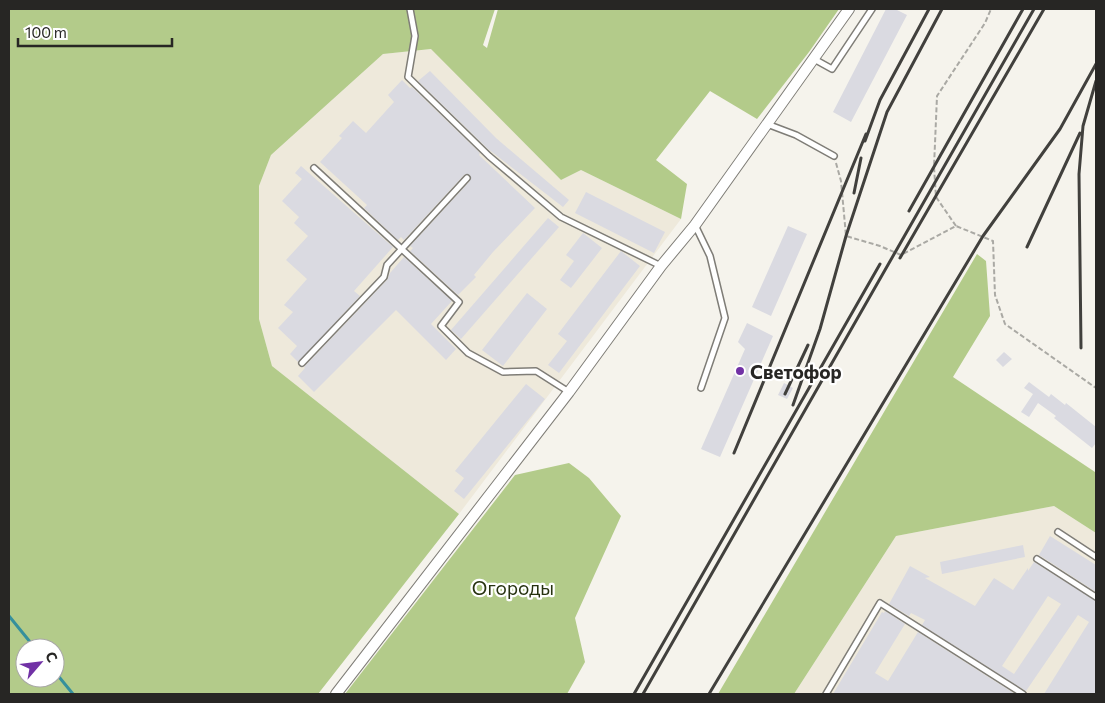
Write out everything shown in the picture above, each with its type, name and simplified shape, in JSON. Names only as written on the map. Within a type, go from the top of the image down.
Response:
[{"type":"street","points":[[336,694],[695,225],[849,9]]},
{"type":"lane","points":[[410,9],[415,36],[408,78],[488,156],[561,217],[662,266]]},
{"type":"lane","points":[[814,59],[832,69],[872,9]]},
{"type":"lane","points":[[766,124],[796,135],[834,156]]},
{"type":"lane","points":[[314,168],[459,302],[441,326],[468,353],[503,372],[536,371],[569,392]]},
{"type":"lane","points":[[302,363],[384,277],[387,265],[401,248],[467,178]]},
{"type":"lane","points":[[695,225],[710,256],[725,318],[701,388]]},
{"type":"lane","points":[[1058,532],[1096,557]]},
{"type":"lane","points":[[1038,559],[1096,597]]},
{"type":"lane","points":[[826,694],[880,603],[1023,694]]},
{"type":"path","points":[[990,9],[984,23],[937,96],[934,167],[936,197],[956,226],[983,236],[992,242],[995,295],[1005,324],[1096,388]]},
{"type":"path","points":[[834,156],[841,181],[846,236],[880,246],[901,255],[956,226]]},
{"type":"shaded area","points":[[432,49],[561,180],[581,170],[681,219],[459,514],[272,366],[259,319],[259,186],[271,155],[383,54]]},
{"type":"shaded area","points":[[1054,506],[1096,533],[1096,694],[794,694],[896,536]]},
{"type":"green space","points":[[9,9],[495,9],[483,45],[487,48],[498,9],[839,9],[809,52],[757,119],[710,91],[656,160],[687,184],[681,219],[581,170],[561,180],[431,49],[383,54],[271,155],[259,186],[259,319],[272,366],[459,514],[318,694],[9,694]]},
{"type":"green space","points":[[977,254],[986,261],[990,316],[953,377],[1096,472],[1096,533],[1054,506],[896,536],[794,694],[718,694]]},
{"type":"green space","name":"Огороды","points":[[569,463],[589,478],[621,516],[575,618],[585,662],[567,694],[345,694],[515,475]]},
{"type":"building","points":[[886,9],[895,9],[907,15],[851,122],[833,112]]},
{"type":"building","points":[[430,71],[496,138],[569,200],[563,207],[488,149],[418,81]]},
{"type":"building","points":[[402,80],[410,88],[412,87],[535,208],[493,252],[474,275],[476,277],[458,295],[410,251],[413,248],[410,246],[470,181],[470,175],[464,175],[404,240],[401,237],[398,240],[364,208],[367,205],[320,162],[342,138],[339,136],[353,121],[366,133],[394,102],[388,95]]},
{"type":"building","points":[[301,166],[393,247],[354,291],[360,296],[298,362],[290,354],[297,346],[278,328],[293,312],[284,305],[307,279],[286,260],[308,236],[294,223],[299,217],[282,201],[302,179],[295,173]]},
{"type":"building","points":[[586,192],[665,232],[654,253],[575,213]]},
{"type":"building","points":[[548,218],[559,227],[461,339],[451,330]]},
{"type":"building","points":[[788,226],[807,234],[771,316],[752,307]]},
{"type":"building","points":[[583,233],[602,248],[571,288],[560,280],[574,261],[566,255]]},
{"type":"building","points":[[621,251],[640,266],[559,373],[548,365],[567,341],[558,334]]},
{"type":"building","points":[[404,257],[452,301],[431,324],[456,349],[446,360],[396,310],[314,392],[298,376],[304,367],[387,280],[390,273]]},
{"type":"building","points":[[527,293],[547,309],[503,366],[482,350]]},
{"type":"building","points":[[747,323],[773,336],[720,457],[701,449],[745,349],[738,342]]},
{"type":"building","points":[[1004,352],[1012,359],[1003,367],[996,360]]},
{"type":"building","points":[[1029,382],[1049,397],[1051,394],[1065,405],[1066,403],[1096,427],[1096,443],[1092,448],[1054,418],[1056,416],[1038,403],[1029,417],[1021,412],[1033,394],[1024,388]]},
{"type":"building","points":[[784,383],[793,388],[787,399],[778,395]]},
{"type":"building","points":[[526,384],[545,399],[464,499],[454,491],[464,478],[455,471]]},
{"type":"building","points":[[1050,536],[1096,565],[1096,592],[1039,555]]},
{"type":"building","points":[[1023,545],[1025,557],[942,574],[940,562]]},
{"type":"building","points":[[1034,562],[1096,601],[1096,694],[1044,694],[1089,622],[1078,615],[1026,691],[922,625],[925,620],[911,613],[909,616],[889,604],[910,566],[930,577],[925,578],[975,606],[994,578],[1013,590],[1028,568],[1028,571]],"holes":[[[1048,596],[1061,604],[1014,674],[1002,666]]]},
{"type":"building","points":[[885,611],[905,624],[875,673],[888,681],[918,632],[1015,694],[833,694],[882,612],[884,613]]},
{"type":"waterway","points":[[9,616],[27,638]]},
{"type":"waterway","points":[[65,684],[73,694]]},
{"type":"railway","points":[[865,141],[880,100],[929,9]]},
{"type":"railway","points":[[793,405],[820,329],[846,236],[887,112],[942,9]]},
{"type":"railway","points":[[909,211],[1023,9]]},
{"type":"railway","points":[[643,694],[1034,9]]},
{"type":"railway","points":[[900,258],[1044,9]]},
{"type":"railway","points":[[709,694],[983,236],[1060,129],[1096,64]]},
{"type":"railway","points":[[1081,348],[1079,174],[1083,126],[1096,81]]},
{"type":"railway","points":[[1027,247],[1080,133]]},
{"type":"railway","points":[[734,453],[866,134]]},
{"type":"railway","points":[[854,193],[861,158]]},
{"type":"railway","points":[[634,694],[880,264]]},
{"type":"railway","points":[[785,394],[808,345]]},
{"type":"place","name":"Светофор","points":[[740,371]]}]
